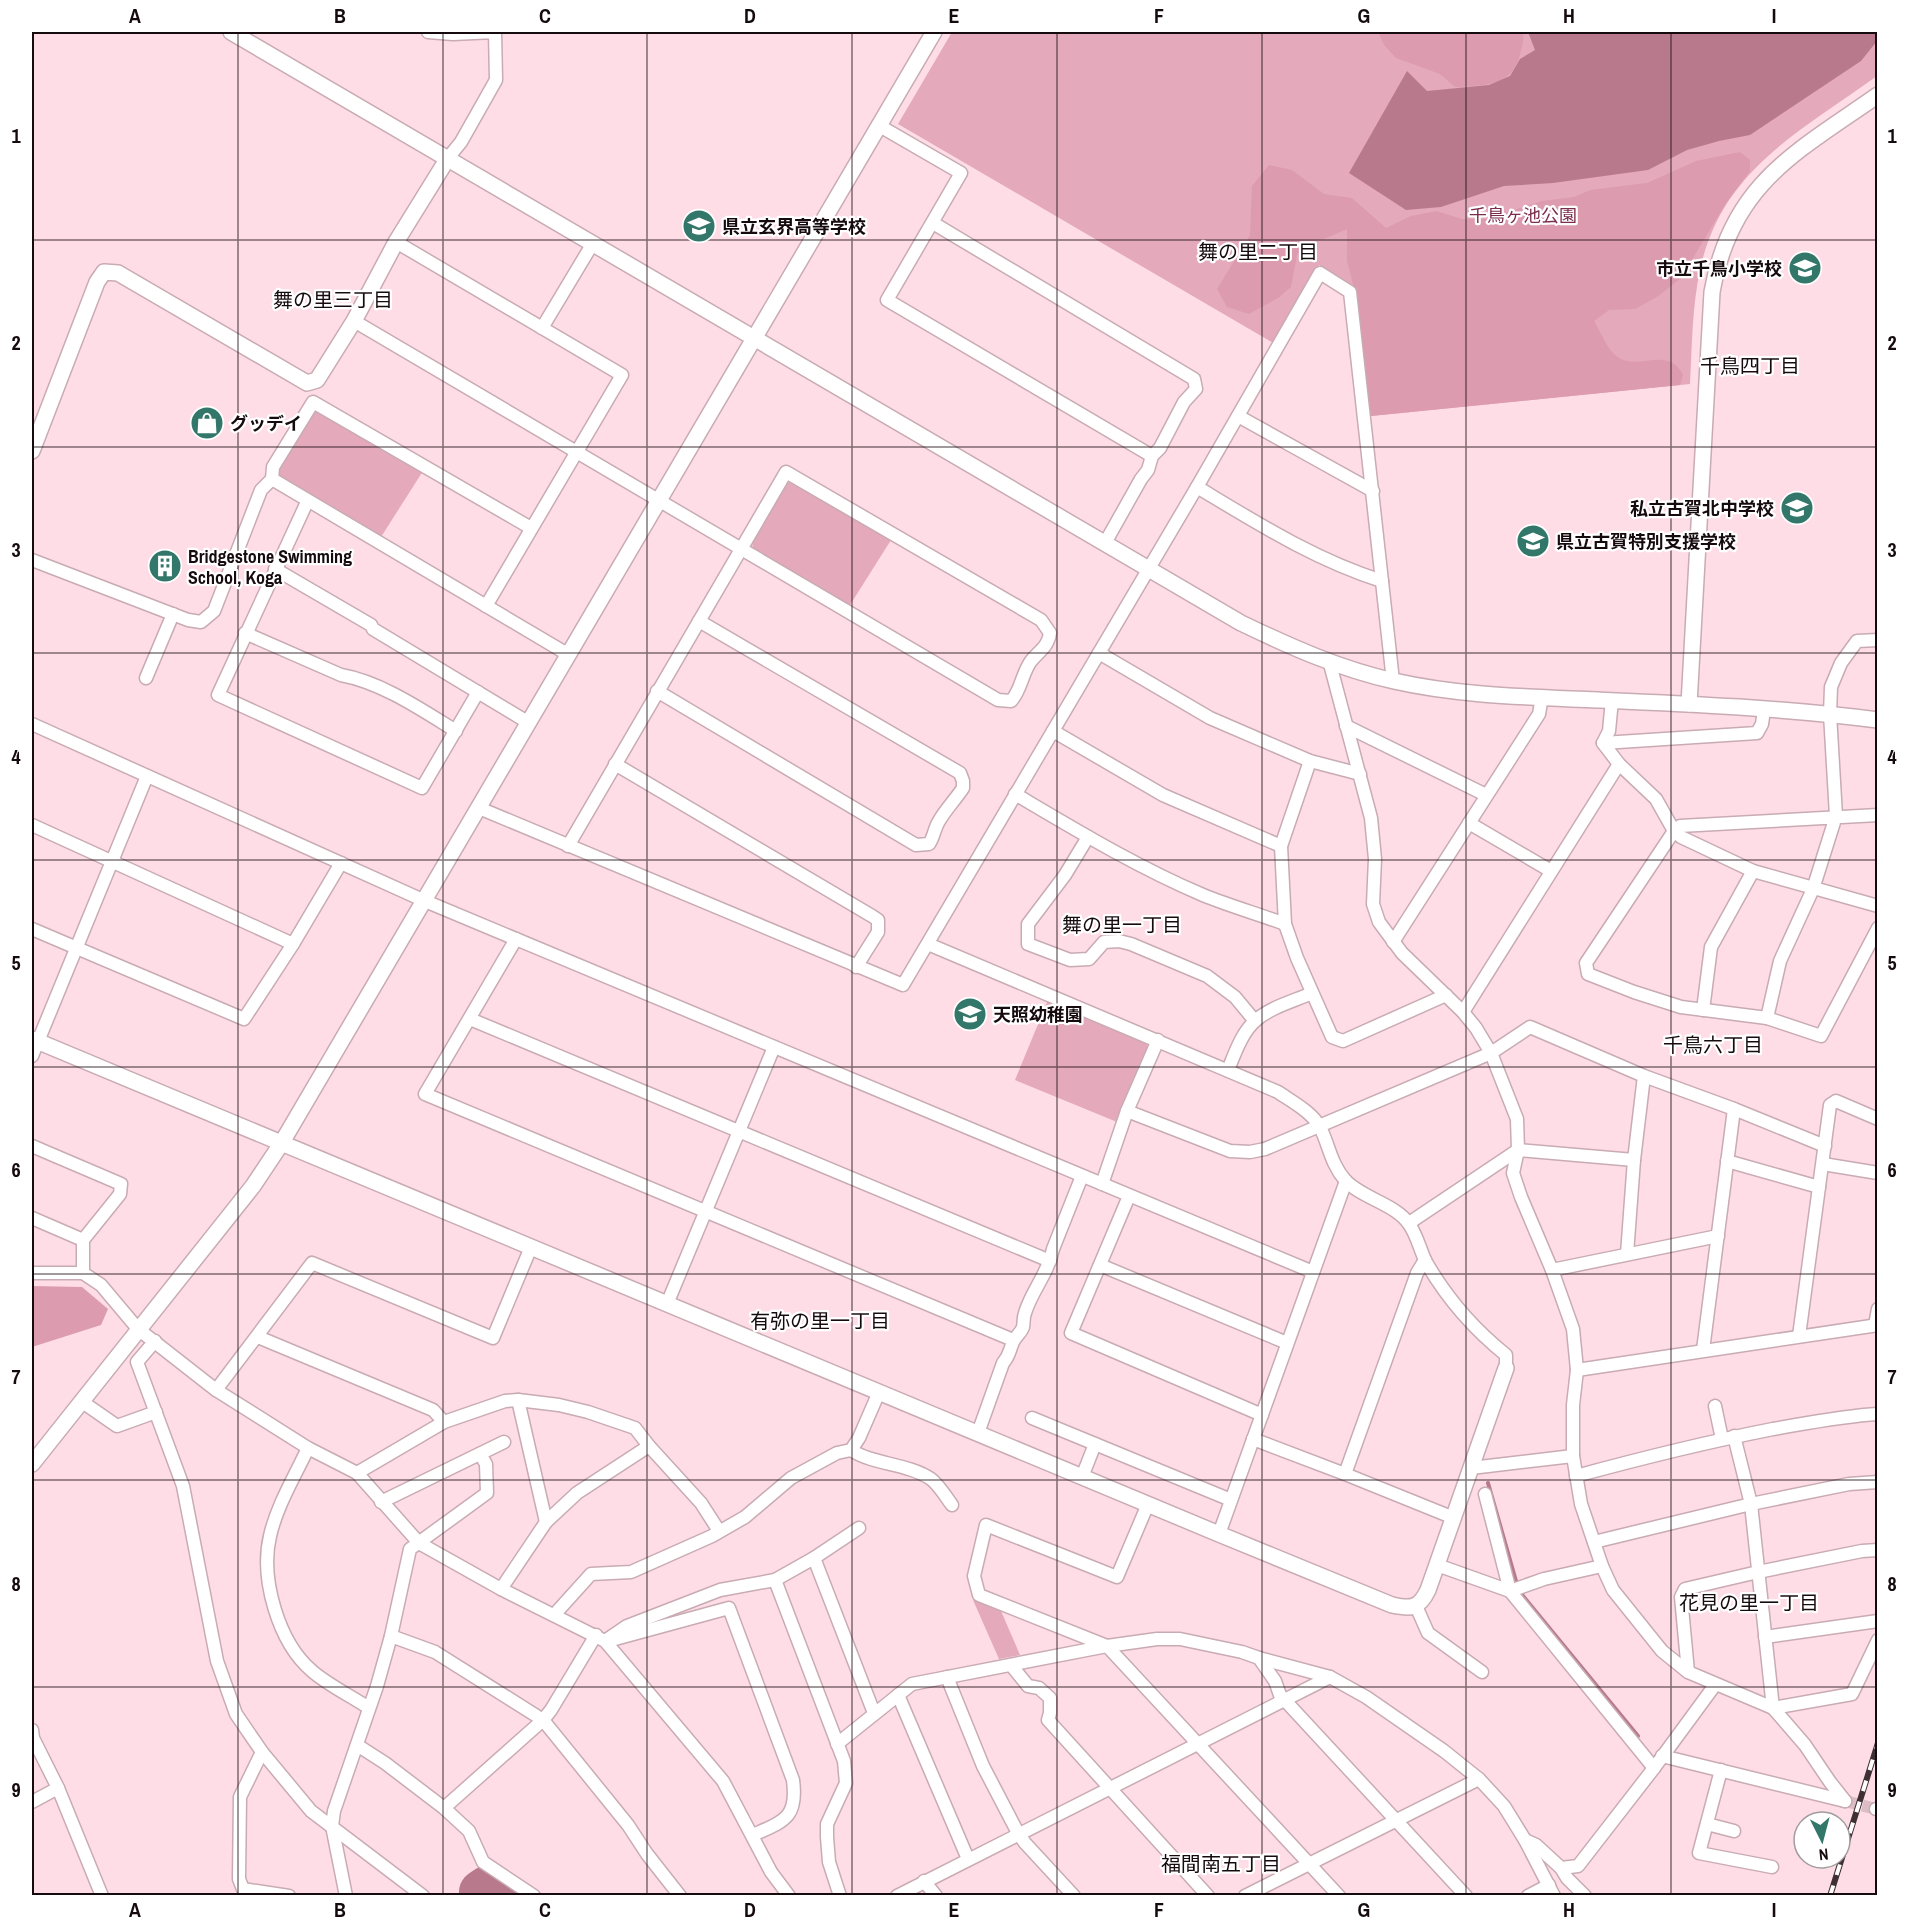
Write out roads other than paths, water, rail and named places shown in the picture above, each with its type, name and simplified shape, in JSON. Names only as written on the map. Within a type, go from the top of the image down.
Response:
[{"type":"street","points":[[231,32],[1241,623],[1330,664],[1393,681],[1446,691],[1542,698],[1689,704],[1830,714],[1878,720]]},
{"type":"street","points":[[32,451],[97,282],[104,272],[118,273],[307,383],[317,380],[354,321],[396,242],[448,158],[461,142],[496,80],[495,32],[453,34],[428,32]]},
{"type":"street","points":[[32,1464],[253,1186],[282,1144],[934,32]]},
{"type":"street","points":[[1689,704],[1712,292],[1720,256],[1737,218],[1766,178],[1805,146],[1878,95]]},
{"type":"street","points":[[878,126],[961,173],[887,300],[1152,456]]},
{"type":"street","points":[[933,223],[1191,375],[1196,383],[1196,389],[1184,402],[1160,448],[1152,456],[1148,470],[1105,543]]},
{"type":"street","points":[[396,242],[622,375],[486,606]]},
{"type":"street","points":[[542,328],[593,243]]},
{"type":"street","points":[[479,808],[903,986],[1100,653],[1320,273],[1350,292],[1393,681]]},
{"type":"street","points":[[354,321],[660,500],[741,548],[1003,702],[1011,701],[1016,695],[1032,660],[1049,641],[1050,633],[1041,620],[786,472],[741,548],[699,621],[657,691],[568,846]]},
{"type":"street","points":[[32,560],[188,620],[201,622],[214,611],[261,490],[272,479],[273,467],[313,402],[531,528]]},
{"type":"street","points":[[1238,416],[1373,491]]},
{"type":"street","points":[[272,479],[307,502],[569,655]]},
{"type":"street","points":[[1197,487],[1292,544],[1332,563],[1382,581]]},
{"type":"street","points":[[307,502],[218,695],[422,788],[478,692]]},
{"type":"street","points":[[275,568],[529,723]]},
{"type":"street","points":[[146,678],[173,614]]},
{"type":"street","points":[[657,691],[916,845],[928,844],[934,837],[936,825],[963,788],[960,773],[699,621]]},
{"type":"street","points":[[245,633],[406,701],[456,730]]},
{"type":"street","points":[[1767,1018],[1780,961],[1813,889],[1836,816],[1830,714],[1831,687],[1841,663],[1857,641],[1878,640]]},
{"type":"street","points":[[1100,653],[1210,718],[1310,761],[1360,774]]},
{"type":"street","points":[[1330,664],[1371,818],[1374,849],[1373,904],[1379,922],[1392,942],[1463,1012],[1476,1028],[1491,1053],[1517,1119],[1518,1150],[1513,1173],[1574,1329],[1577,1370],[1573,1405],[1576,1476],[1581,1503],[1602,1566],[1613,1590],[1641,1628],[1662,1651],[1688,1672],[1773,1708],[1805,1744],[1845,1801],[1662,1756]]},
{"type":"street","points":[[1392,942],[1539,714],[1542,698]]},
{"type":"street","points":[[1603,743],[1609,731],[1611,700]]},
{"type":"street","points":[[1603,743],[1757,733],[1762,724],[1764,710]]},
{"type":"street","points":[[32,724],[425,901],[1312,1272]]},
{"type":"street","points":[[1346,726],[1486,795]]},
{"type":"street","points":[[1053,731],[1163,795],[1281,846]]},
{"type":"street","points":[[1603,743],[1619,764],[1656,799],[1674,831],[1681,837],[1753,871],[1878,906]]},
{"type":"street","points":[[1310,761],[1281,846],[1286,924],[1297,958],[1332,1037],[1343,1041],[1446,995]]},
{"type":"street","points":[[615,764],[878,920],[878,932],[856,967]]},
{"type":"street","points":[[1463,1012],[1619,764]]},
{"type":"street","points":[[147,776],[34,1045],[282,1144],[1392,1605],[1405,1608],[1416,1606],[1423,1600],[1454,1518],[1506,1368],[1506,1355],[1478,1330],[1442,1287],[1425,1260],[1409,1223],[1346,1181],[1328,1153],[1319,1126],[1311,1116],[1278,1092],[928,944]]},
{"type":"street","points":[[1016,794],[1088,837],[1203,895],[1286,924]]},
{"type":"street","points":[[1878,815],[1680,826],[1674,831],[1586,963],[1588,974],[1681,1007],[1767,1018],[1821,1036],[1878,928]]},
{"type":"street","points":[[1470,823],[1551,871]]},
{"type":"street","points":[[32,825],[293,944]]},
{"type":"street","points":[[1088,837],[1065,876],[1028,924],[1028,944],[1070,960],[1089,959],[1104,942],[1119,941],[1131,944],[1207,976],[1235,997],[1255,1021]]},
{"type":"street","points":[[32,930],[244,1018],[293,944],[341,863]]},
{"type":"street","points":[[1703,1010],[1711,947],[1753,871]]},
{"type":"street","points":[[516,939],[425,1094],[1013,1340]]},
{"type":"street","points":[[1228,1070],[1239,1042],[1255,1021],[1270,1011],[1312,993]]},
{"type":"street","points":[[470,1020],[1050,1262]]},
{"type":"street","points":[[1127,1111],[1230,1151],[1250,1152],[1265,1149],[1491,1053],[1530,1027],[1644,1076],[1825,1146]]},
{"type":"street","points":[[1101,1184],[1127,1111],[1158,1040]]},
{"type":"street","points":[[667,1304],[774,1047]]},
{"type":"street","points":[[1627,1254],[1634,1160],[1644,1076]]},
{"type":"street","points":[[1799,1336],[1830,1105],[1836,1101],[1878,1119]]},
{"type":"street","points":[[1703,1350],[1734,1109]]},
{"type":"street","points":[[32,1146],[121,1184],[120,1194],[83,1240],[83,1273]]},
{"type":"street","points":[[1409,1223],[1518,1150],[1634,1160]]},
{"type":"street","points":[[1727,1161],[1819,1187]]},
{"type":"street","points":[[1823,1164],[1878,1173]]},
{"type":"street","points":[[978,1433],[1003,1363],[1011,1355],[1013,1340],[1024,1326],[1024,1315],[1050,1262],[1082,1176]]},
{"type":"street","points":[[1219,1534],[1346,1181]]},
{"type":"street","points":[[1129,1196],[1071,1333],[1262,1415]]},
{"type":"street","points":[[32,1218],[83,1240]]},
{"type":"street","points":[[1552,1270],[1718,1236]]},
{"type":"street","points":[[216,1390],[312,1263],[493,1338],[531,1247]]},
{"type":"street","points":[[1345,1474],[1417,1273],[1425,1260]]},
{"type":"street","points":[[1100,1265],[1287,1343]]},
{"type":"street","points":[[32,1273],[83,1273],[101,1285],[138,1329],[216,1390],[308,1448],[357,1473],[419,1543],[501,1589],[600,1638],[723,1781],[771,1872],[789,1896]]},
{"type":"street","points":[[1577,1370],[1876,1325],[1878,1310]]},
{"type":"street","points":[[258,1337],[433,1410],[444,1422]]},
{"type":"street","points":[[155,1341],[137,1362],[183,1486],[217,1661],[236,1714],[262,1752],[311,1811],[423,1896]]},
{"type":"street","points":[[851,1450],[859,1438],[879,1392]]},
{"type":"street","points":[[518,1400],[546,1522]]},
{"type":"street","points":[[357,1473],[444,1422],[505,1401],[518,1400],[579,1410],[635,1428],[701,1503],[719,1531]]},
{"type":"street","points":[[81,1401],[117,1426],[156,1412]]},
{"type":"street","points":[[1715,1406],[1751,1504],[1773,1708]]},
{"type":"street","points":[[1576,1476],[1728,1438],[1843,1416],[1878,1414]]},
{"type":"street","points":[[1032,1418],[1231,1500]]},
{"type":"street","points":[[1253,1439],[1454,1518]]},
{"type":"street","points":[[381,1502],[504,1443]]},
{"type":"street","points":[[1082,1477],[1095,1444]]},
{"type":"street","points":[[501,1589],[546,1522],[577,1493],[649,1446]]},
{"type":"street","points":[[308,1448],[275,1519],[269,1538],[270,1595],[284,1632],[298,1656],[311,1671],[369,1708]]},
{"type":"street","points":[[554,1615],[591,1574],[631,1572],[712,1536],[745,1516],[791,1478],[837,1453],[851,1450],[861,1456],[898,1466],[931,1479],[952,1505]]},
{"type":"street","points":[[346,1896],[332,1826],[334,1811],[391,1636],[410,1549],[487,1492],[486,1464],[480,1454]]},
{"type":"street","points":[[1471,1468],[1574,1456]]},
{"type":"street","points":[[1594,1542],[1751,1504],[1849,1484],[1878,1482]]},
{"type":"street","points":[[1485,1494],[1510,1591],[1654,1768]]},
{"type":"street","points":[[1148,1504],[1117,1577],[986,1525],[974,1576],[979,1595],[1107,1646],[1339,1896]]},
{"type":"street","points":[[444,1808],[543,1720],[600,1638],[720,1590],[775,1580],[814,1558],[859,1528]]},
{"type":"street","points":[[1688,1672],[1681,1597],[1685,1589],[1758,1572],[1862,1551],[1878,1550]]},
{"type":"street","points":[[814,1558],[874,1713]]},
{"type":"street","points":[[1437,1564],[1510,1591],[1544,1579],[1602,1566]]},
{"type":"street","points":[[775,1580],[844,1761],[846,1783],[827,1824],[830,1862],[840,1896]]},
{"type":"street","points":[[1416,1606],[1428,1633],[1482,1672]]},
{"type":"street","points":[[600,1638],[729,1608],[793,1780],[796,1798],[789,1814],[782,1822],[753,1835]]},
{"type":"street","points":[[1765,1636],[1878,1621]]},
{"type":"street","points":[[391,1636],[435,1652],[543,1720],[628,1825],[647,1854],[680,1896]]},
{"type":"street","points":[[837,1744],[912,1684],[1107,1646],[1157,1639],[1180,1639],[1242,1652],[1330,1677],[1366,1697],[1444,1751],[1479,1779],[1504,1806],[1526,1840],[1552,1890],[1528,1896]]},
{"type":"street","points":[[1773,1708],[1852,1694],[1878,1640]]},
{"type":"street","points":[[1259,1658],[1275,1681],[1280,1695],[1466,1896]]},
{"type":"street","points":[[1011,1665],[1028,1686],[1039,1688],[1050,1698],[1048,1720],[1208,1896]]},
{"type":"street","points":[[946,1677],[983,1766],[1018,1833],[1074,1896]]},
{"type":"street","points":[[897,1896],[968,1858],[1330,1677]]},
{"type":"street","points":[[1561,1868],[1578,1866],[1715,1685]]},
{"type":"street","points":[[898,1695],[968,1858]]},
{"type":"street","points":[[32,1730],[33,1738],[58,1788],[102,1896]]},
{"type":"street","points":[[357,1745],[385,1763],[444,1808],[469,1832],[483,1862],[534,1896]]},
{"type":"street","points":[[262,1752],[240,1797],[239,1879],[243,1889],[289,1896]]},
{"type":"street","points":[[1721,1770],[1699,1853],[1772,1868]]},
{"type":"street","points":[[1245,1896],[1479,1779]]},
{"type":"street","points":[[32,1802],[58,1788]]},
{"type":"street","points":[[1707,1824],[1734,1831]]},
{"type":"street","points":[[1526,1840],[1536,1845],[1561,1868],[1567,1878],[1585,1896]]},
{"type":"street","points":[[924,1881],[936,1896]]},
{"type":"waterway","points":[[1488,1483],[1516,1581],[1523,1596],[1638,1736]]},
{"type":"tunnel","points":[[1845,1801],[1876,1809]]},
{"type":"railway","points":[[1830,1896],[1878,1743]]},
{"type":"place","name":"県立玄界高等学校","points":[[699,226]]},
{"type":"place","name":"市立千鳥小学校","points":[[1805,268]]},
{"type":"place","name":"グッデイ","points":[[207,423]]},
{"type":"place","name":"私立古賀北中学校","points":[[1797,508]]},
{"type":"place","name":"県立古賀特別支援学校","points":[[1533,541]]},
{"type":"place","name":"Bridgestone Swimming School, Koga","points":[[165,566]]},
{"type":"place","name":"天照幼稚園","points":[[970,1014]]},
{"type":"district","name":"舞の里二丁目","points":[[1258,251]]},
{"type":"district","name":"舞の里三丁目","points":[[333,299]]},
{"type":"district","name":"千鳥四丁目","points":[[1750,365]]},
{"type":"district","name":"舞の里一丁目","points":[[1122,924]]},
{"type":"district","name":"千鳥六丁目","points":[[1713,1044]]},
{"type":"district","name":"有弥の里一丁目","points":[[820,1320]]},
{"type":"district","name":"花見の里一丁目","points":[[1749,1602]]},
{"type":"district","name":"福間南五丁目","points":[[1221,1863]]},
{"type":"park label","name":"千鳥ヶ池公園","points":[[1523,215]]}]
